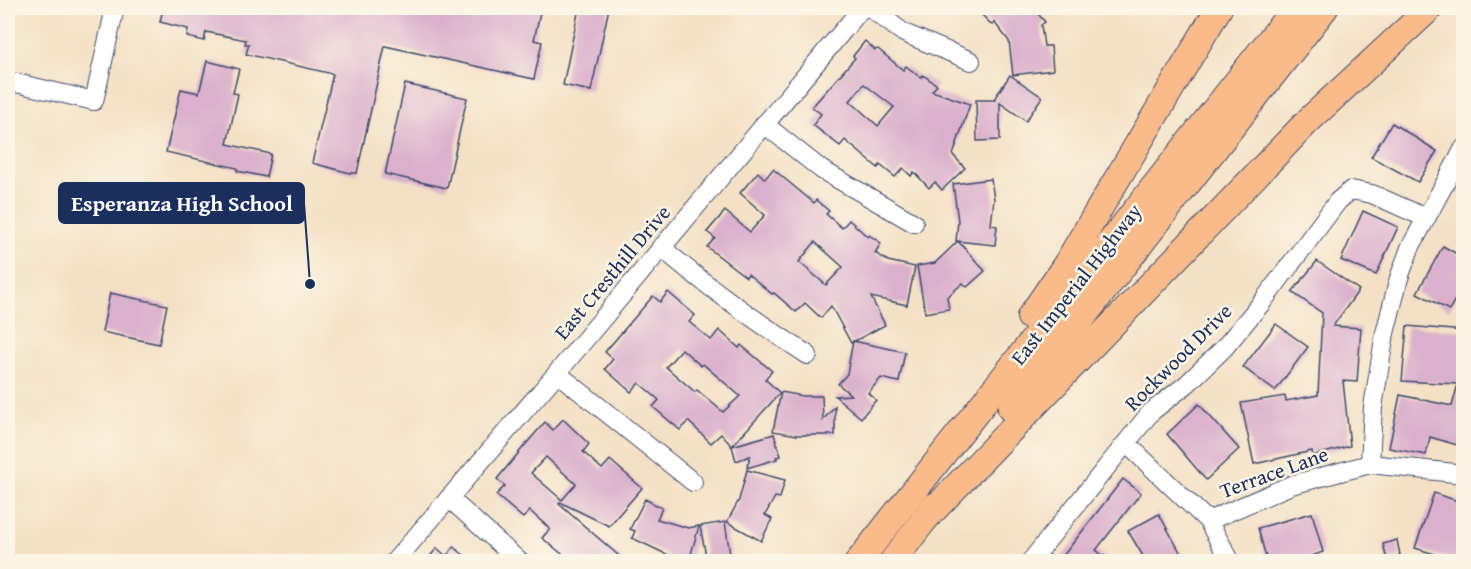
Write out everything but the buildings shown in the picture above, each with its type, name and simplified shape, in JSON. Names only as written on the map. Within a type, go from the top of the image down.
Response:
[{"type":"highway","points":[[899,508],[1067,263],[1219,8]]},
{"type":"highway","name":"East Imperial Highway","points":[[858,561],[1294,8]]},
{"type":"highway","name":"East Imperial Highway","points":[[892,561],[1325,8]]},
{"type":"highway","points":[[925,519],[1309,120],[1430,8]]},
{"type":"street","points":[[8,81],[94,101],[115,8]]},
{"type":"street","name":"East Cresthill Drive","points":[[394,561],[557,374],[861,8]]},
{"type":"street","points":[[870,8],[904,33],[971,61]]},
{"type":"street","points":[[764,124],[822,170],[914,223]]},
{"type":"street","points":[[1370,464],[1373,407],[1389,316],[1403,268],[1426,218],[1464,148]]},
{"type":"street","name":"Rockwood Drive","points":[[1030,561],[1151,412],[1187,384],[1224,348],[1263,302],[1338,201],[1351,190],[1372,194],[1426,218]]},
{"type":"street","points":[[661,247],[690,273],[751,318],[808,355]]},
{"type":"street","points":[[557,374],[693,482]]},
{"type":"street","points":[[1126,443],[1208,521],[1231,561]]},
{"type":"street","name":"Terrace Lane","points":[[1208,521],[1291,486],[1370,464],[1464,474]]},
{"type":"street","points":[[449,498],[520,561]]},
{"type":"place","name":"Esperanza High School","points":[[310,284]]}]
